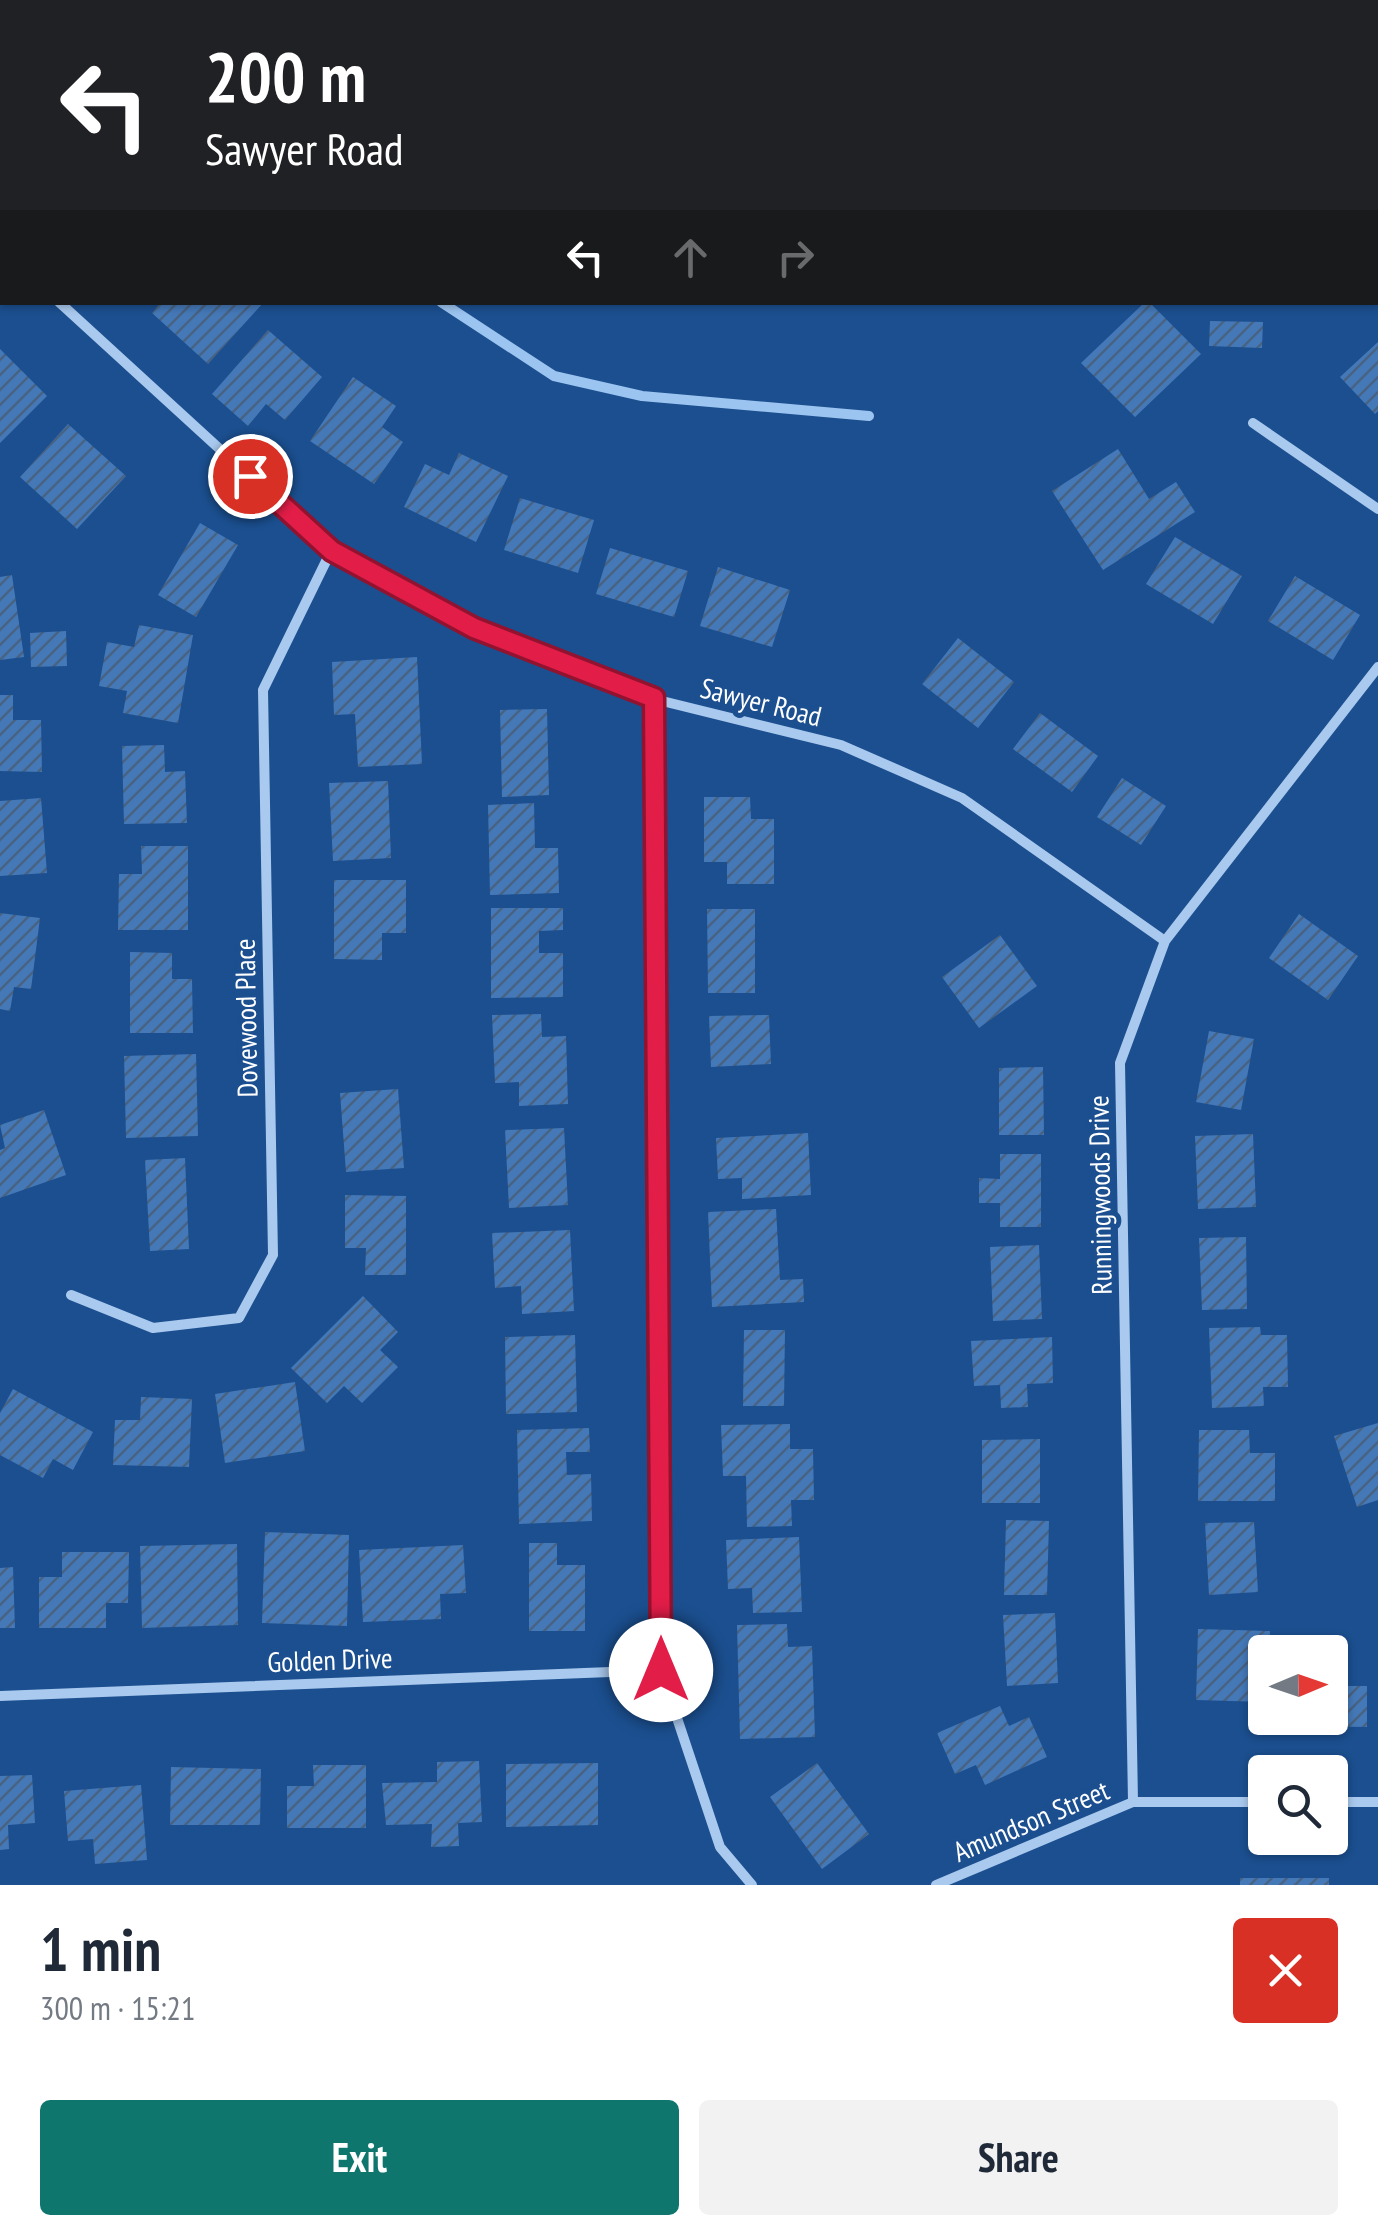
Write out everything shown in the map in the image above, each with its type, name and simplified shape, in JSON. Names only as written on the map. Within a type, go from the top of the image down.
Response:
[{"type":"street","name":"Sawyer Road","points":[[62,305],[332,551],[474,628],[654,698],[841,745],[962,798],[1165,942]]},
{"type":"street","points":[[1253,423],[1378,509]]},
{"type":"street","name":"Dovewood Place","points":[[71,1295],[153,1328],[239,1318],[273,1255],[263,690],[332,551]]},
{"type":"street","name":"Runningwoods Drive","points":[[1133,1802],[1120,1063],[1165,942],[1378,667]]},
{"type":"street","points":[[654,698],[661,1670],[720,1848],[752,1885]]},
{"type":"street","name":"Golden Drive","points":[[0,1696],[661,1670]]},
{"type":"street","name":"Amundson Street","points":[[936,1885],[1133,1802],[1248,1802]]},
{"type":"street","points":[[1348,1802],[1378,1802]]},
{"type":"building","points":[[159,305],[261,305],[208,364],[152,313]]},
{"type":"building","points":[[1142,305],[1152,305],[1201,354],[1135,417],[1081,363]]},
{"type":"building","points":[[1210,321],[1263,322],[1262,348],[1209,346]]},
{"type":"building","points":[[268,330],[322,377],[285,420],[266,404],[248,426],[212,394]]},
{"type":"building","points":[[1378,342],[1378,411],[1375,414],[1340,377]]},
{"type":"building","points":[[0,349],[47,396],[0,443]]},
{"type":"building","points":[[353,377],[396,406],[382,427],[403,442],[374,484],[310,441]]},
{"type":"building","points":[[68,424],[126,476],[77,529],[20,477]]},
{"type":"building","points":[[1118,449],[1149,499],[1176,482],[1195,512],[1103,570],[1052,491]]},
{"type":"building","points":[[459,453],[508,476],[476,542],[404,507],[425,464],[449,475]]},
{"type":"building","points":[[520,498],[594,520],[578,573],[504,550]]},
{"type":"building","points":[[200,523],[238,545],[196,617],[158,595]]},
{"type":"building","points":[[1175,537],[1242,576],[1213,624],[1146,584]]},
{"type":"building","points":[[610,548],[688,571],[674,617],[596,594]]},
{"type":"building","points":[[718,567],[790,590],[772,647],[700,626]]},
{"type":"building","points":[[12,575],[24,657],[0,660],[0,577]]},
{"type":"building","points":[[1295,576],[1360,615],[1333,660],[1268,621]]},
{"type":"building","points":[[139,625],[193,635],[178,723],[123,713],[127,691],[99,686],[107,642],[134,647]]},
{"type":"building","points":[[66,631],[67,666],[31,667],[30,633]]},
{"type":"building","points":[[958,638],[1014,682],[978,728],[922,684]]},
{"type":"building","points":[[417,657],[422,764],[358,767],[355,714],[334,715],[332,662]]},
{"type":"building","points":[[0,695],[13,695],[13,720],[41,720],[42,772],[0,771]]},
{"type":"building","points":[[547,709],[549,795],[502,797],[500,710]]},
{"type":"building","points":[[1040,713],[1098,756],[1072,792],[1013,749]]},
{"type":"building","points":[[164,745],[165,772],[185,771],[187,823],[124,824],[122,746]]},
{"type":"building","points":[[1122,778],[1166,806],[1141,845],[1097,817]]},
{"type":"building","points":[[388,781],[391,858],[333,861],[329,783]]},
{"type":"building","points":[[704,797],[750,797],[751,819],[774,819],[774,884],[727,884],[727,862],[704,862]]},
{"type":"building","points":[[41,798],[47,873],[0,876],[0,801]]},
{"type":"building","points":[[534,803],[535,848],[558,848],[559,893],[490,895],[488,805]]},
{"type":"building","points":[[141,846],[188,846],[188,930],[118,930],[119,874],[142,874]]},
{"type":"building","points":[[334,880],[406,880],[406,933],[382,933],[382,960],[334,959]]},
{"type":"building","points":[[491,908],[563,908],[563,930],[539,931],[539,953],[563,953],[563,997],[491,998]]},
{"type":"building","points":[[707,909],[755,909],[755,993],[708,993]]},
{"type":"building","points":[[0,913],[40,918],[31,989],[14,987],[10,1011],[0,1009]]},
{"type":"building","points":[[1299,914],[1358,956],[1328,1000],[1269,958]]},
{"type":"building","points":[[1000,935],[1037,986],[979,1028],[942,977]]},
{"type":"building","points":[[130,952],[172,953],[172,979],[192,979],[193,1033],[130,1033]]},
{"type":"building","points":[[541,1014],[542,1037],[566,1036],[568,1104],[519,1106],[519,1082],[495,1083],[492,1015]]},
{"type":"building","points":[[769,1015],[771,1064],[711,1067],[709,1016]]},
{"type":"building","points":[[1209,1031],[1254,1039],[1241,1110],[1196,1102]]},
{"type":"building","points":[[196,1054],[198,1136],[126,1138],[124,1056]]},
{"type":"building","points":[[1043,1067],[1044,1135],[999,1135],[999,1068]]},
{"type":"building","points":[[398,1089],[404,1168],[346,1172],[340,1093]]},
{"type":"building","points":[[44,1110],[66,1175],[0,1198],[0,1150],[5,1148],[0,1125]]},
{"type":"building","points":[[564,1128],[568,1205],[509,1208],[505,1130]]},
{"type":"building","points":[[808,1133],[811,1195],[742,1199],[742,1178],[718,1179],[716,1138]]},
{"type":"building","points":[[1253,1134],[1256,1207],[1198,1209],[1195,1136]]},
{"type":"building","points":[[1000,1154],[1041,1154],[1041,1227],[1000,1227],[1000,1203],[979,1203],[979,1178],[1000,1179]]},
{"type":"building","points":[[185,1158],[189,1249],[150,1251],[145,1160]]},
{"type":"building","points":[[345,1195],[406,1196],[406,1275],[365,1275],[366,1248],[345,1248]]},
{"type":"building","points":[[776,1209],[780,1280],[803,1279],[804,1302],[712,1307],[708,1212]]},
{"type":"building","points":[[570,1230],[574,1311],[522,1314],[521,1286],[495,1288],[492,1233]]},
{"type":"building","points":[[1246,1237],[1247,1309],[1202,1310],[1199,1238]]},
{"type":"building","points":[[1039,1245],[1042,1319],[993,1321],[990,1247]]},
{"type":"building","points":[[363,1296],[398,1332],[380,1350],[398,1367],[362,1403],[344,1386],[327,1403],[291,1368]]},
{"type":"building","points":[[1260,1327],[1261,1335],[1287,1335],[1288,1387],[1263,1387],[1264,1406],[1212,1408],[1209,1328]]},
{"type":"building","points":[[744,1330],[785,1330],[784,1406],[743,1406]]},
{"type":"building","points":[[575,1335],[577,1412],[506,1414],[505,1337]]},
{"type":"building","points":[[1052,1337],[1053,1383],[1027,1384],[1028,1407],[1001,1408],[1000,1385],[974,1386],[971,1341]]},
{"type":"building","points":[[295,1382],[305,1451],[225,1463],[215,1394]]},
{"type":"building","points":[[13,1389],[93,1432],[73,1470],[53,1459],[43,1478],[0,1455],[0,1413]]},
{"type":"building","points":[[141,1397],[192,1399],[189,1467],[113,1465],[115,1420],[140,1420]]},
{"type":"building","points":[[1378,1423],[1378,1500],[1357,1507],[1334,1436]]},
{"type":"building","points":[[790,1424],[790,1449],[813,1449],[814,1500],[791,1500],[792,1526],[747,1527],[746,1476],[723,1476],[721,1425]]},
{"type":"building","points":[[589,1428],[590,1452],[566,1452],[567,1475],[591,1474],[592,1521],[519,1524],[517,1430]]},
{"type":"building","points":[[1199,1430],[1249,1430],[1250,1453],[1275,1453],[1275,1501],[1198,1501]]},
{"type":"building","points":[[1040,1439],[1040,1503],[982,1503],[982,1440]]},
{"type":"building","points":[[1006,1520],[1049,1521],[1047,1595],[1004,1595]]},
{"type":"building","points":[[1254,1522],[1258,1592],[1209,1595],[1205,1523]]},
{"type":"building","points":[[265,1532],[349,1535],[347,1626],[262,1623]]},
{"type":"building","points":[[799,1537],[802,1612],[753,1613],[752,1588],[728,1589],[726,1540]]},
{"type":"building","points":[[529,1543],[557,1543],[557,1565],[585,1565],[585,1631],[529,1631]]},
{"type":"building","points":[[237,1544],[238,1625],[142,1628],[140,1546]]},
{"type":"building","points":[[463,1545],[466,1593],[440,1594],[441,1619],[363,1622],[359,1550]]},
{"type":"building","points":[[62,1552],[129,1552],[128,1603],[106,1603],[106,1628],[39,1628],[39,1577],[62,1577]]},
{"type":"building","points":[[13,1567],[15,1628],[0,1628],[0,1568]]},
{"type":"building","points":[[1055,1613],[1058,1683],[1007,1686],[1003,1615]]},
{"type":"building","points":[[787,1624],[788,1647],[812,1646],[815,1737],[740,1739],[737,1625]]},
{"type":"building","points":[[1198,1629],[1270,1631],[1270,1635],[1248,1635],[1248,1702],[1196,1700]]},
{"type":"building","points":[[1348,1686],[1367,1686],[1367,1727],[1348,1727]]},
{"type":"building","points":[[1000,1706],[1009,1726],[1029,1717],[1047,1757],[985,1785],[976,1765],[955,1774],[937,1733]]},
{"type":"building","points":[[479,1761],[482,1822],[458,1823],[459,1846],[431,1847],[432,1824],[386,1825],[382,1783],[437,1782],[437,1762]]},
{"type":"building","points":[[598,1763],[598,1825],[506,1827],[506,1764]]},
{"type":"building","points":[[817,1763],[869,1834],[822,1869],[770,1797]]},
{"type":"building","points":[[313,1765],[366,1765],[366,1828],[287,1828],[287,1786],[314,1786]]},
{"type":"building","points":[[171,1767],[261,1769],[260,1825],[170,1825]]},
{"type":"building","points":[[32,1775],[35,1823],[8,1825],[9,1849],[0,1850],[0,1776]]},
{"type":"building","points":[[141,1785],[147,1860],[95,1864],[93,1839],[68,1841],[64,1791]]},
{"type":"building","points":[[1240,1878],[1329,1878],[1329,1885],[1240,1885]]},
{"type":"waterway","points":[[446,305],[554,376],[642,396],[869,416]]},
{"type":"route","points":[[250,476],[332,551],[474,628],[654,698],[661,1670]]}]
